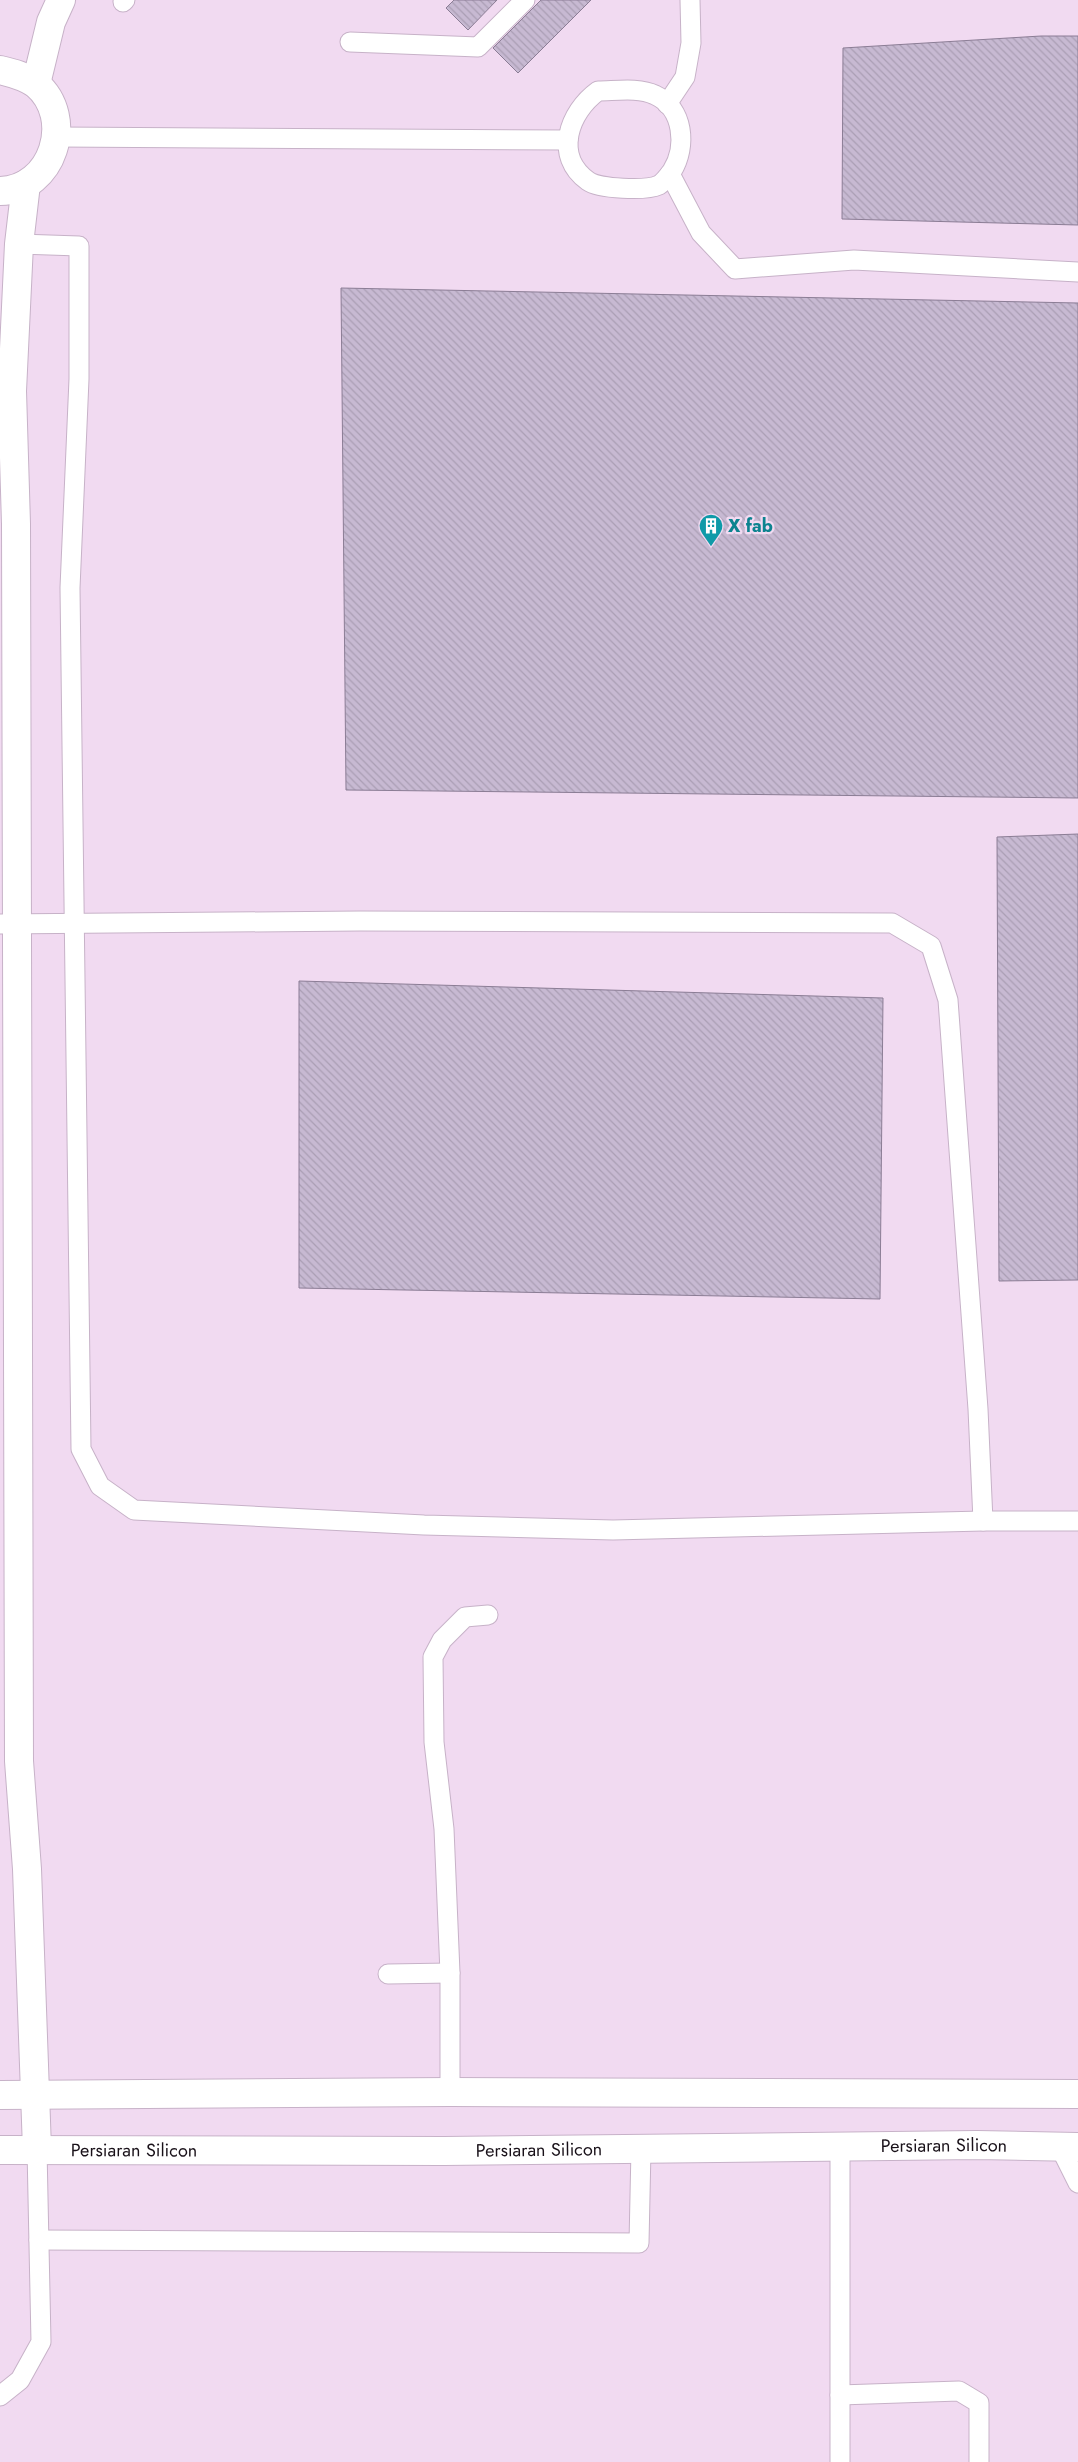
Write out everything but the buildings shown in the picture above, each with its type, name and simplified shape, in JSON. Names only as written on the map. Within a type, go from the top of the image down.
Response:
[{"type":"street","points":[[36,84],[51,22],[61,0]]},
{"type":"street","points":[[0,70],[19,74],[36,84],[48,100],[55,118],[57,137],[52,156],[41,172],[13,188],[19,244],[12,391],[16,524],[8,924],[19,1761],[27,1869],[37,2148]]},
{"type":"street","points":[[0,2095],[450,2092],[1078,2094]]},
{"type":"street","name":"Persiaran Silicon","points":[[0,2150],[37,2148],[424,2151],[1069,2147]]},
{"type":"lane","points":[[350,42],[478,47],[525,0]]},
{"type":"lane","points":[[667,104],[685,77],[691,43],[690,0]]},
{"type":"lane","points":[[598,91],[643,92],[655,95],[667,104],[676,117],[681,132],[678,161],[670,174],[659,185],[640,188],[597,185],[587,180],[577,169],[570,155],[568,140],[570,125],[577,111],[586,100],[598,91]]},
{"type":"lane","points":[[57,137],[568,140]]},
{"type":"lane","points":[[670,174],[701,233],[735,269],[854,260],[1078,272]]},
{"type":"lane","points":[[19,244],[79,246],[79,379],[70,588],[74,737],[73,922],[81,1450],[100,1486],[134,1510],[424,1525],[613,1530],[983,1521],[1078,1521]]},
{"type":"lane","points":[[8,924],[73,922],[892,923],[931,946],[948,1000],[977,1400],[983,1521]]},
{"type":"lane","points":[[450,2092],[450,1973],[444,1829],[434,1733],[433,1657],[442,1640],[465,1617],[488,1615]]},
{"type":"lane","points":[[388,1974],[450,1973]]},
{"type":"lane","points":[[840,2147],[840,2462]]},
{"type":"lane","points":[[1069,2147],[1078,2183]]},
{"type":"lane","points":[[0,2396],[20,2380],[41,2342],[37,2148]]},
{"type":"lane","points":[[39,2240],[639,2242],[641,2149]]},
{"type":"lane","points":[[840,2395],[958,2391],[979,2403],[979,2462]]},
{"type":"place","name":"X fab","points":[[711,547]]}]
